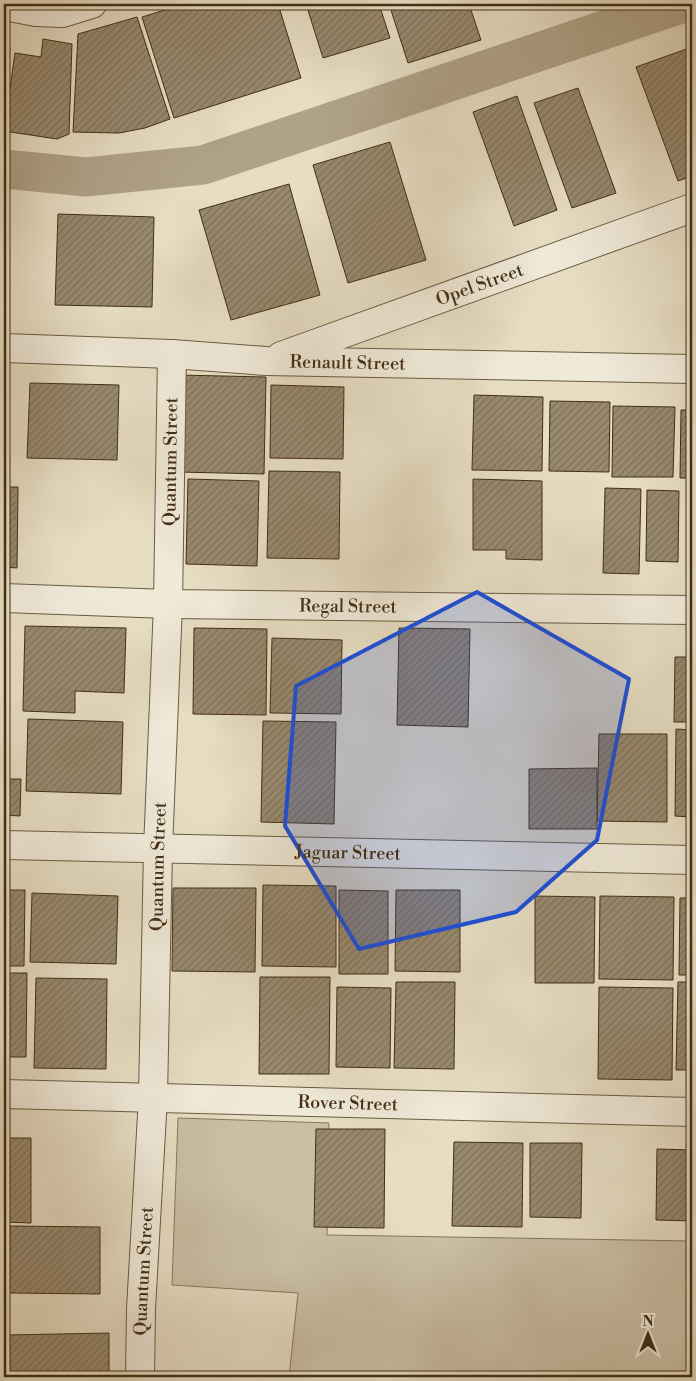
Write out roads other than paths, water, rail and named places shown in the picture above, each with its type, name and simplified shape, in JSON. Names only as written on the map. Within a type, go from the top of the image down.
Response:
[{"type":"street","points":[[4,6],[36,12],[63,13],[92,4]]},
{"type":"street","name":"Opel Street","points":[[266,361],[692,208]]},
{"type":"street","name":"Renault Street","points":[[4,348],[172,354],[266,361],[692,369]]},
{"type":"street","name":"Quantum Street","points":[[140,1377],[141,1309],[153,1096],[158,848],[168,604],[172,354]]},
{"type":"street","name":"Regal Street","points":[[4,598],[168,604],[692,610]]},
{"type":"street","name":"Jaguar Street","points":[[4,845],[692,860]]},
{"type":"street","name":"Rover Street","points":[[4,1094],[153,1096],[692,1112]]},
{"type":"waterway","points":[[4,169],[86,177],[203,165],[681,4]]}]
